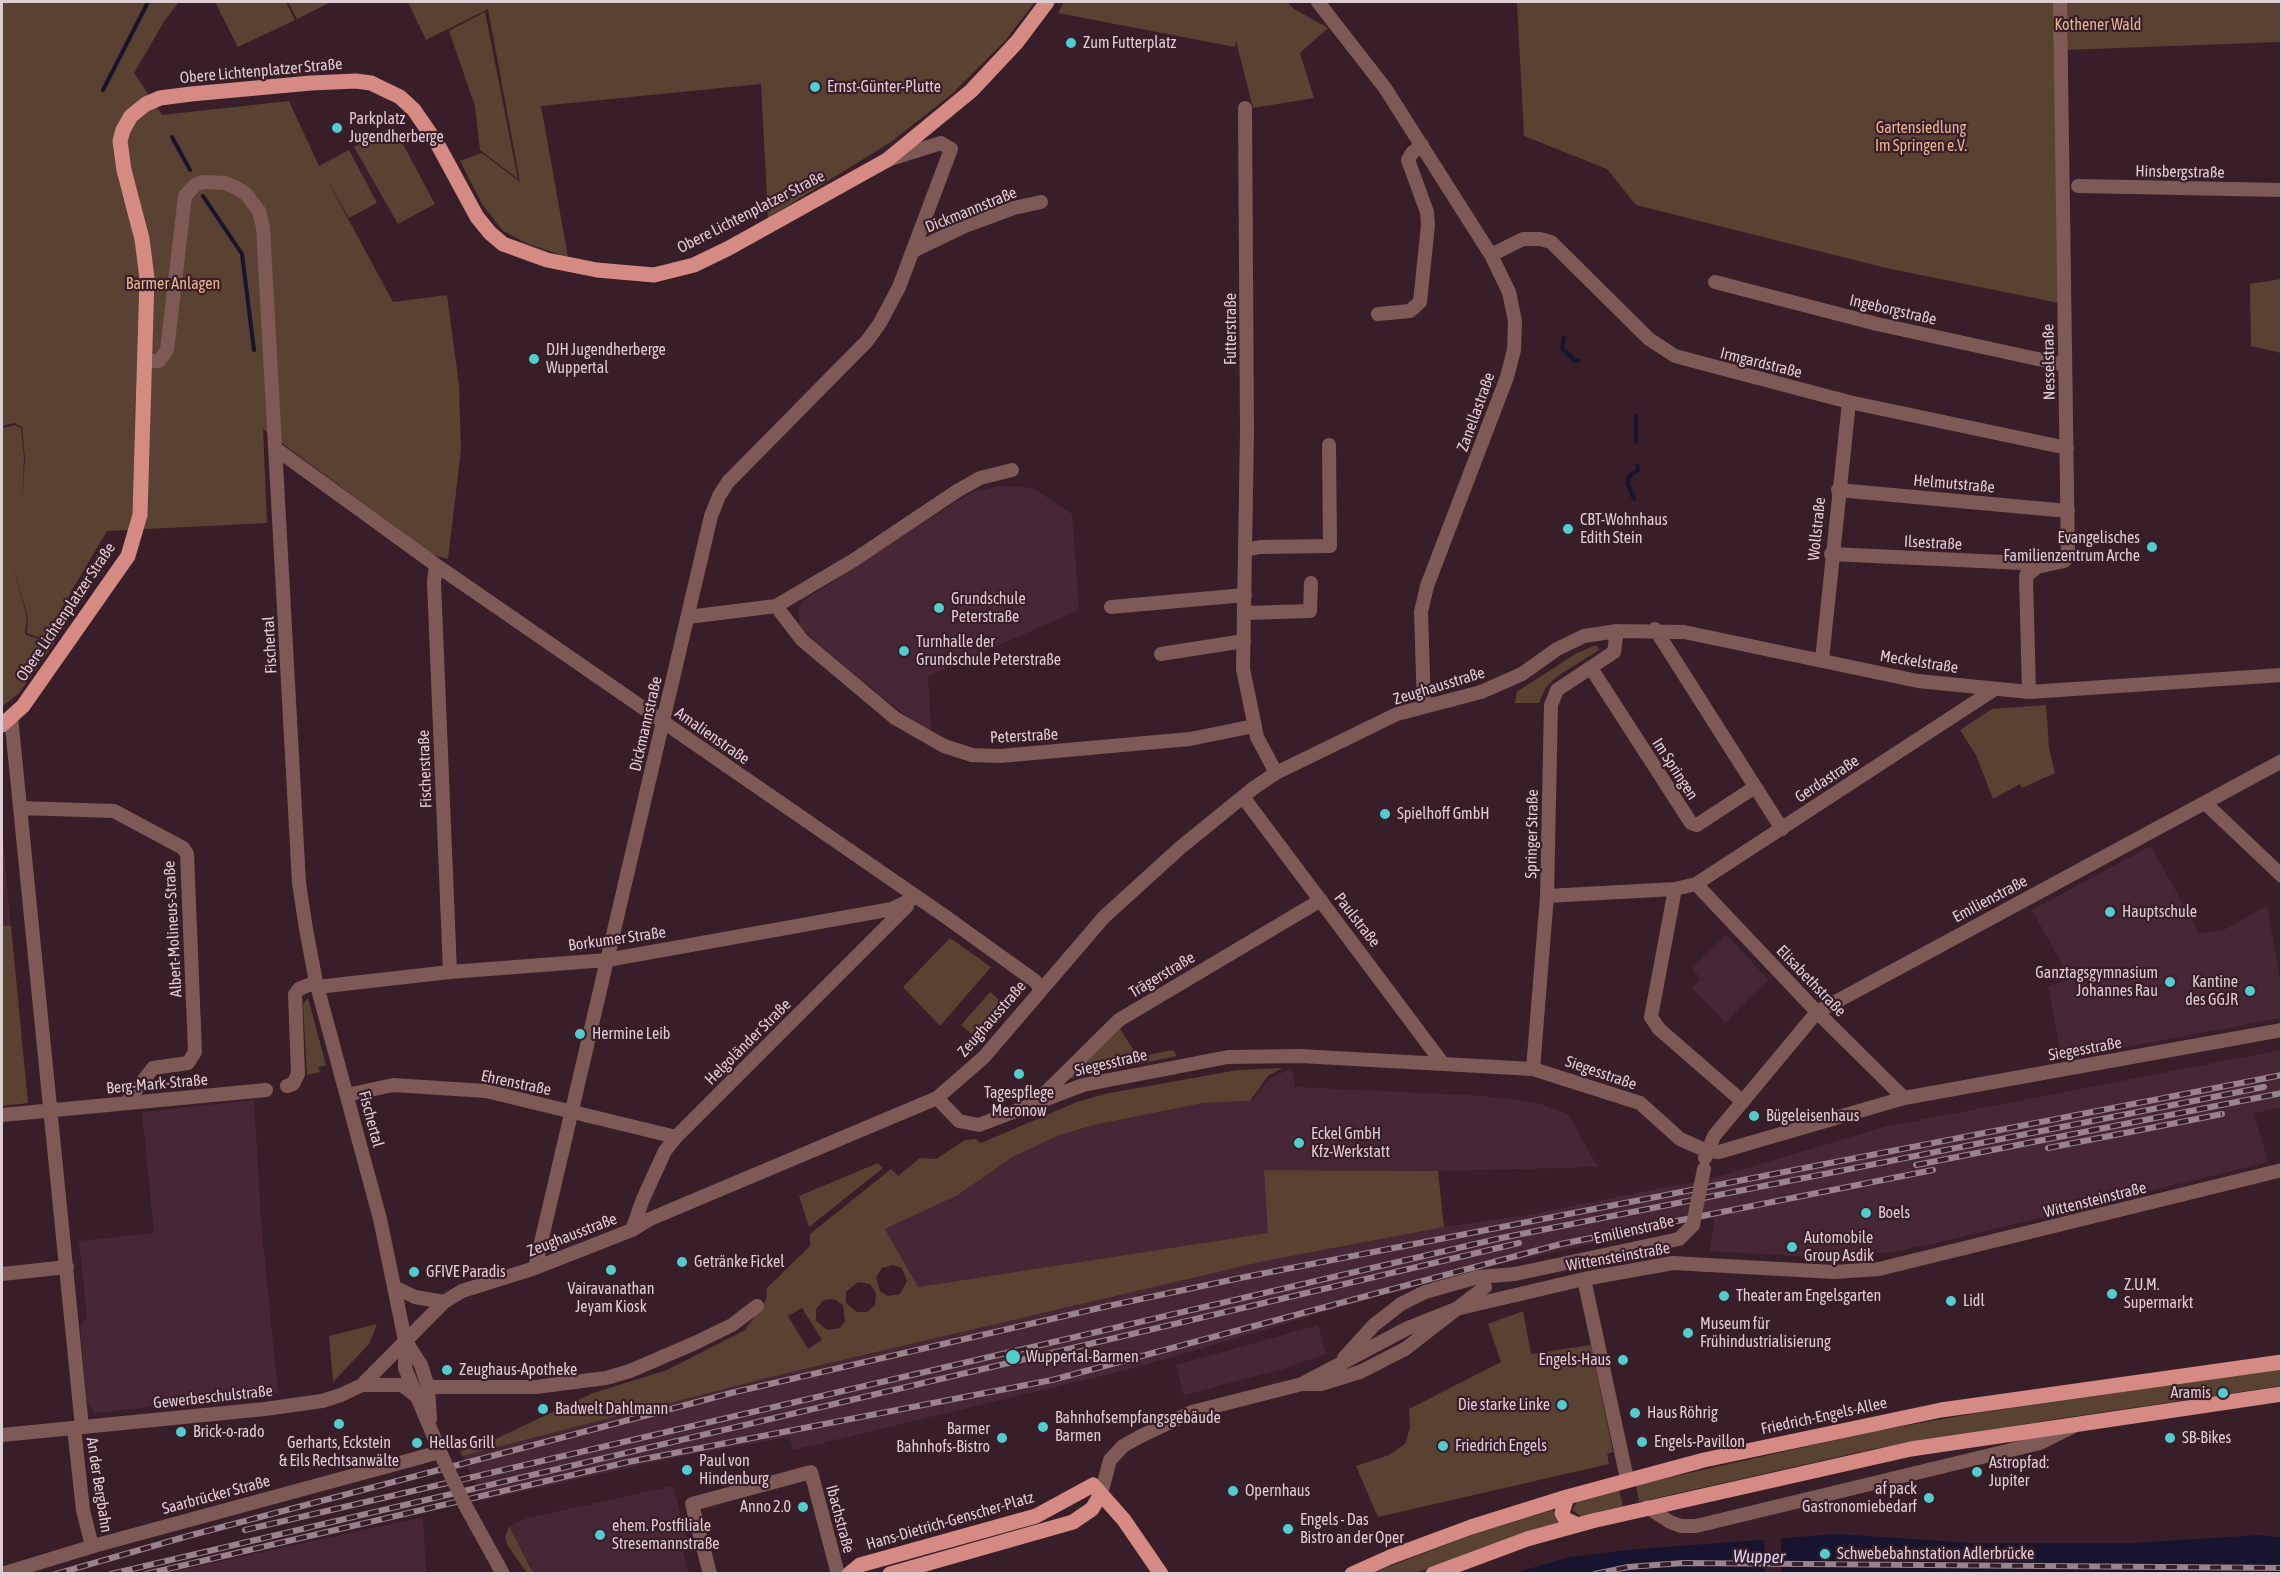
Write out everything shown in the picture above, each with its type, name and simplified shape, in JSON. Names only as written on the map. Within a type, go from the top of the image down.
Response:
[{"type":"main road","name":"Obere Lichtenplatzer Straße","points":[[6,721],[23,706],[97,602],[133,543],[140,515],[147,278],[142,239],[122,162],[120,141],[131,116],[146,104],[160,98],[339,81],[371,83],[393,93],[414,110],[438,145],[477,217],[490,233],[503,243],[547,260],[630,275],[654,275],[694,265],[887,160],[971,92],[1017,42],[1047,2]]},
{"type":"main road","name":"Friedrich-Engels-Allee","points":[[1352,1574],[1390,1557],[1461,1531],[1627,1479],[1704,1460],[1941,1410],[2282,1362]]},
{"type":"main road","points":[[1433,1574],[1527,1539],[1578,1525],[1647,1507],[1911,1449],[2282,1394]]},
{"type":"main road","name":"Hans-Dietrich-Genscher-Platz","points":[[849,1574],[860,1565],[1036,1516],[1099,1485]]},
{"type":"main road","name":"Hans-Dietrich-Genscher-Platz","points":[[890,1574],[1072,1522],[1092,1509],[1099,1485]]},
{"type":"main road","points":[[1099,1485],[1161,1574]]},
{"type":"main road","points":[[1567,1497],[1562,1513],[1565,1519],[1578,1525]]},
{"type":"street","name":"Zanellastraße","points":[[1318,2],[1372,71],[1491,255],[1509,291],[1515,321],[1514,350],[1507,377],[1427,586],[1421,612],[1424,706]]},
{"type":"street","name":"Nesselstraße","points":[[2030,571],[2064,561],[2068,557],[2060,2]]},
{"type":"street","name":"Futterstraße","points":[[1245,108],[1247,232],[1243,669],[1257,737],[1276,773]]},
{"type":"street","name":"Dickmannstraße","points":[[536,1268],[711,516],[718,496],[756,453],[867,341],[880,323],[899,287],[951,149],[941,143],[887,160]]},
{"type":"street","points":[[1378,314],[1410,311],[1420,302],[1428,225],[1426,212],[1408,160],[1412,153],[1422,145]]},
{"type":"street","name":"Fischertal","points":[[145,361],[159,361],[167,350],[185,196],[195,185],[203,182],[225,183],[235,187],[246,194],[259,211],[263,227],[299,883],[317,984],[369,1174],[405,1340],[405,1368],[442,1456],[499,1571]]},
{"type":"street","name":"Hinsbergstraße","points":[[2078,186],[2282,190]]},
{"type":"street","name":"Dickmannstraße","points":[[913,251],[965,226],[1014,208],[1041,202]]},
{"type":"street","name":"Irmgardstraße","points":[[1491,255],[1523,239],[1540,238],[1551,242],[1649,339],[1675,356],[1849,402],[2067,448]]},
{"type":"street","name":"Ingeborgstraße","points":[[1715,282],[1878,324],[2065,365]]},
{"type":"street","name":"Wollstraße","points":[[1822,660],[1849,402]]},
{"type":"street","points":[[1245,550],[1260,547],[1330,546],[1329,445]]},
{"type":"street","name":"Amalienstraße","points":[[276,449],[436,565],[916,897],[1035,981],[1041,988]]},
{"type":"street","points":[[688,617],[776,606],[854,560],[957,491],[980,478],[1012,470]]},
{"type":"street","name":"Helmutstraße","points":[[1838,490],[2068,511]]},
{"type":"street","name":"Ilsestraße","points":[[1832,555],[2023,563],[2030,571]]},
{"type":"street","name":"Fischerstraße","points":[[436,565],[434,582],[450,972]]},
{"type":"street","points":[[2029,692],[2026,576],[2030,571]]},
{"type":"street","points":[[1245,614],[1310,611],[1311,584]]},
{"type":"street","points":[[1111,607],[1245,595]]},
{"type":"street","name":"Peterstraße","points":[[776,606],[802,640],[895,718],[944,746],[972,755],[1000,756],[1190,739],[1254,726]]},
{"type":"street","points":[[1655,629],[1782,829]]},
{"type":"street","name":"Meckelstraße","points":[[1557,649],[1584,636],[1655,629],[1706,634],[1918,681],[2029,692],[2282,675]]},
{"type":"street","name":"Springer Straße","points":[[1533,1069],[1548,896],[1551,705],[1557,690],[1614,652],[1617,631]]},
{"type":"street","points":[[1161,654],[1244,641]]},
{"type":"street","name":"Zeughausstraße","points":[[405,1340],[444,1302],[462,1291],[536,1268],[632,1230],[650,1220],[937,1098],[984,1057],[1104,916],[1180,848],[1276,773],[1397,714],[1481,692],[1522,674],[1557,649]]},
{"type":"street","name":"Im Springen","points":[[1592,668],[1691,823],[1697,825],[1755,787]]},
{"type":"street","name":"Gerdastraße","points":[[1548,896],[1675,889],[1696,884],[1995,689]]},
{"type":"street","name":"An der Bergbahn","points":[[6,721],[20,808],[67,1267],[83,1510],[92,1546]]},
{"type":"street","name":"Emilienstraße","points":[[1341,1362],[1359,1338],[1401,1304],[1425,1292],[1478,1277],[1515,1274],[1679,1239],[1693,1225],[1707,1151],[1714,1136],[1817,1012],[2282,761]]},
{"type":"street","name":"Paulstraße","points":[[1243,797],[1443,1064]]},
{"type":"street","points":[[2205,803],[2282,876]]},
{"type":"street","name":"Albert-Molineus-Straße","points":[[20,808],[114,811],[183,848],[187,854],[195,1052],[188,1064],[153,1068],[126,1103]]},
{"type":"street","name":"Elisabethstraße","points":[[1696,884],[1817,1012],[1904,1098]]},
{"type":"street","points":[[1675,889],[1651,1017],[1659,1029],[1743,1102]]},
{"type":"street","name":"Borkumer Straße","points":[[317,984],[607,960],[892,909],[916,897]]},
{"type":"street","name":"Helgoländer Straße","points":[[632,1230],[643,1198],[665,1151],[676,1137],[916,897]]},
{"type":"street","name":"Trägerstraße","points":[[1037,1101],[1119,1020],[1321,900]]},
{"type":"street","points":[[287,1086],[293,1084],[298,1074],[295,994],[299,989],[317,984]]},
{"type":"street","name":"Siegesstraße","points":[[937,1098],[959,1121],[979,1125],[1037,1101],[1093,1083],[1228,1057],[1263,1055],[1533,1069],[1640,1103],[1680,1139],[1707,1151],[1719,1152],[1904,1098],[2282,1030]]},
{"type":"street","name":"Ehrenstraße","points":[[347,1095],[393,1085],[486,1091],[676,1137]]},
{"type":"street","name":"Berg-Mark-Straße","points":[[2,1115],[266,1090]]},
{"type":"street","name":"Wittensteinstraße","points":[[1099,1485],[1110,1460],[1123,1446],[1161,1426],[1192,1412],[1302,1384],[1408,1328],[1456,1309],[1584,1279],[1673,1263],[1834,1272],[1879,1269],[2282,1170]]},
{"type":"street","points":[[2,1274],[67,1267]]},
{"type":"street","name":"Emilienstraße","points":[[1302,1384],[1321,1384],[1360,1372],[1405,1349],[1485,1287],[1515,1274]]},
{"type":"street","points":[[1584,1279],[1627,1479]]},
{"type":"street","points":[[394,1287],[415,1298],[444,1302]]},
{"type":"street","points":[[428,1387],[536,1387],[606,1378],[630,1371],[732,1325],[757,1306]]},
{"type":"street","name":"Fischertal","points":[[405,1340],[421,1365],[428,1387],[431,1427]]},
{"type":"street","name":"Gewerbeschulstraße","points":[[2,1435],[299,1404],[341,1395],[362,1385],[405,1340]]},
{"type":"street","points":[[362,1385],[402,1385],[417,1397]]},
{"type":"street","points":[[1647,1507],[1670,1522],[1681,1526],[1696,1526],[2040,1443],[2076,1424]]},
{"type":"street","name":"Saarbrücker Straße","points":[[2,1574],[92,1546],[442,1456]]},
{"type":"street","name":"Ibachstraße","points":[[710,1574],[692,1504],[811,1473],[838,1574]]},
{"type":"shaded area","name":"Grundschule Peterstraße","points":[[1000,486],[1033,488],[1072,514],[1079,610],[928,676],[931,731],[903,713],[803,630],[799,623],[799,606],[803,601],[957,501],[973,492]]},
{"type":"shaded area","points":[[2,825],[11,930],[2,934]]},
{"type":"shaded area","name":"Ganztagsgymnasium Johannes Rau","points":[[2151,846],[2199,933],[2222,931],[2267,906],[2281,986],[2281,1018],[2062,1059],[2048,986],[2070,979],[2032,910]]},
{"type":"shaded area","points":[[1726,935],[1769,980],[1726,1022],[1692,988],[1701,979],[1691,968]]},
{"type":"shaded area","points":[[2281,1050],[2281,1107],[2254,1113],[2268,1162],[1933,1244],[1891,1252],[1826,1258],[1710,1251],[1714,1218],[1678,1224],[1440,1278],[1138,1367],[793,1450],[789,1437],[668,1459],[484,1500],[462,1456],[787,1373],[1265,1261],[1444,1227],[1522,1216],[1717,1177],[1884,1127]]},
{"type":"shaded area","points":[[1292,1068],[1295,1087],[1485,1096],[1537,1103],[1568,1114],[1598,1167],[1438,1171],[1265,1170],[1269,1233],[918,1287],[885,1229],[958,1195],[1011,1158],[1057,1136],[1094,1125],[1203,1103],[1252,1101],[1269,1079]]},
{"type":"shaded area","points":[[254,1100],[261,1221],[278,1393],[266,1394],[259,1389],[241,1391],[235,1398],[95,1413],[87,1403],[80,1325],[87,1317],[79,1241],[154,1233],[142,1112]]},
{"type":"shaded area","points":[[1318,1325],[1326,1354],[1280,1370],[1184,1395],[1176,1365]]},
{"type":"shaded area","name":"ehem. Postfiliale Stresemannstraße","points":[[673,1486],[690,1550],[683,1552],[688,1572],[684,1574],[534,1573],[509,1526],[528,1518]]},
{"type":"shaded area","points":[[423,1517],[426,1573],[170,1573],[194,1567]]},
{"type":"green space","name":"Barmer Anlagen","points":[[2,2],[179,2],[165,20],[134,73],[162,115],[289,101],[319,166],[349,150],[377,203],[349,218],[325,176],[393,302],[447,295],[459,385],[461,450],[448,559],[433,555],[263,429],[267,523],[107,531],[61,609],[54,644],[27,633],[28,618],[13,565],[27,618],[25,634],[53,645],[19,693],[2,707],[2,428],[14,425],[21,428],[24,459],[22,503],[25,459],[22,427],[14,423],[2,426]]},
{"type":"green space","points":[[215,2],[286,2],[295,20],[238,47]]},
{"type":"green space","points":[[288,2],[331,2],[297,19]]},
{"type":"green space","points":[[408,2],[1035,2],[1005,41],[952,94],[891,142],[768,218],[761,84],[541,106],[568,257],[528,244],[503,231],[482,204],[460,161],[482,153],[520,182],[488,9],[426,40]]},
{"type":"green space","points":[[1064,2],[1287,2],[1294,9],[1328,28],[1300,53],[1314,98],[1253,108],[1236,41],[1235,47],[1058,13]]},
{"type":"green space","name":"Gartensiedlung Im Springen e.V.","points":[[1517,2],[2055,2],[2059,303],[1886,268],[1636,205],[1607,169],[1524,136]]},
{"type":"green space","name":"Kothener Wald","points":[[2064,2],[2281,2],[2281,42],[2064,50]]},
{"type":"green space","points":[[485,12],[518,179],[480,150],[475,106],[449,31]]},
{"type":"green space","points":[[393,126],[435,204],[398,224],[354,147]]},
{"type":"green space","points":[[2281,279],[2281,353],[2251,346],[2250,284]]},
{"type":"green space","points":[[1596,645],[1599,650],[1556,677],[1546,687],[1539,703],[1515,703],[1517,691],[1577,653]]},
{"type":"green space","points":[[2046,705],[2049,748],[2055,773],[2022,788],[2020,784],[1993,799],[1976,755],[1960,730],[1992,709]]},
{"type":"green space","points":[[2,926],[11,926],[28,1103],[2,1106]]},
{"type":"green space","points":[[950,938],[991,967],[940,1026],[903,987]]},
{"type":"green space","points":[[990,992],[1009,1008],[980,1041],[961,1025]]},
{"type":"green space","points":[[308,998],[326,1065],[318,1067],[320,1072],[307,1075],[303,1004]]},
{"type":"green space","points":[[1120,1029],[1138,1057],[1173,1050],[1177,1056],[1067,1079]]},
{"type":"green space","points":[[1282,1068],[1268,1076],[1250,1101],[1203,1103],[1094,1125],[1057,1136],[1011,1158],[958,1195],[885,1229],[918,1287],[1268,1233],[1264,1170],[1438,1171],[1444,1227],[1265,1261],[787,1373],[462,1456],[460,1451],[487,1443],[593,1393],[667,1370],[745,1330],[766,1300],[767,1288],[810,1246],[810,1234],[891,1169],[898,1176],[920,1158],[936,1159],[965,1140],[976,1139],[981,1143],[1077,1102],[1104,1094],[1238,1070]],"holes":[[[893,1265],[902,1268],[907,1281],[900,1294],[888,1296],[880,1291],[876,1277],[882,1268]],[[858,1282],[870,1284],[876,1293],[875,1305],[867,1312],[857,1312],[846,1303],[846,1292]],[[834,1299],[843,1305],[845,1321],[840,1328],[827,1330],[816,1321],[816,1309],[824,1300]],[[802,1308],[822,1340],[808,1349],[788,1316]]]},
{"type":"green space","points":[[878,1163],[883,1168],[809,1227],[799,1196]]},
{"type":"green space","points":[[1523,1311],[1531,1354],[1591,1345],[1613,1452],[1607,1454],[1609,1464],[1378,1517],[1356,1466],[1389,1455],[1405,1444],[1410,1428],[1409,1409],[1501,1362],[1488,1324]]},
{"type":"green space","points":[[377,1324],[369,1344],[333,1382],[329,1336]]},
{"type":"green space","points":[[2281,1369],[2281,1386],[1873,1449],[1639,1502],[1636,1485],[1871,1432],[1971,1414]]},
{"type":"green space","points":[[1619,1490],[1623,1506],[1580,1516],[1572,1510],[1577,1501]]},
{"type":"green space","points":[[1553,1510],[1556,1524],[1493,1544],[1416,1573],[1370,1574],[1474,1534]]},
{"type":"green space","points":[[509,1526],[534,1573],[527,1573],[508,1546],[505,1538]]},
{"type":"water","name":"Wupper","points":[[1837,1534],[1970,1543],[2132,1543],[2261,1535],[2282,1538],[2281,1573],[1511,1574],[1570,1557],[1627,1550]]},
{"type":"pier","points":[[1781,1534],[1781,1573],[1765,1573],[1764,1536]]},
{"type":"waterway","points":[[103,90],[148,2]]},
{"type":"waterway","points":[[172,137],[190,170]]},
{"type":"waterway","points":[[203,196],[242,254],[254,350]]},
{"type":"waterway","points":[[1564,338],[1562,348],[1575,361],[1579,361]]},
{"type":"waterway","points":[[1636,416],[1636,442]]},
{"type":"waterway","points":[[1634,499],[1628,484],[1629,476],[1638,470],[1637,465]]},
{"type":"railway","points":[[56,1574],[188,1536],[735,1392],[1108,1306],[1245,1277],[2282,1075]]},
{"type":"railway","points":[[245,1530],[1501,1238],[2264,1087]]},
{"type":"railway","points":[[1916,1165],[2282,1093]]},
{"type":"railway","points":[[2048,1148],[2222,1114]]},
{"type":"railway","points":[[146,1574],[628,1462],[1052,1380],[1561,1244],[1933,1170]]},
{"type":"railway","points":[[111,1574],[1519,1243]]},
{"type":"railway","points":[[1595,1574],[1628,1567],[1683,1563],[2282,1568]]},
{"type":"place","name":"Zum Futterplatz","points":[[1071,43]]},
{"type":"place","name":"Ernst-Günter-Plutte","points":[[815,87]]},
{"type":"place","name":"Parkplatz Jugendherberge","points":[[337,128]]},
{"type":"place","name":"DJH Jugendherberge Wuppertal","points":[[534,359]]},
{"type":"place","name":"CBT-Wohnhaus Edith Stein","points":[[1568,529]]},
{"type":"place","name":"Evangelisches Familienzentrum Arche","points":[[2152,547]]},
{"type":"place","name":"Grundschule Peterstraße","points":[[939,608]]},
{"type":"place","name":"Turnhalle der Grundschule Peterstraße","points":[[904,651]]},
{"type":"place","name":"Spielhoff GmbH","points":[[1385,814]]},
{"type":"place","name":"Hauptschule","points":[[2110,912]]},
{"type":"place","name":"Ganztagsgymnasium Johannes Rau","points":[[2170,982]]},
{"type":"place","name":"Kantine des GGJR","points":[[2250,991]]},
{"type":"place","name":"Hermine Leib","points":[[580,1034]]},
{"type":"place","name":"Tagespflege Meronow","points":[[1019,1074]]},
{"type":"place","name":"Bügeleisenhaus","points":[[1754,1116]]},
{"type":"place","name":"Eckel GmbH Kfz-Werkstatt","points":[[1299,1143]]},
{"type":"place","name":"Boels","points":[[1866,1213]]},
{"type":"place","name":"Automobile Group Asdik","points":[[1792,1247]]},
{"type":"place","name":"Getränke Fickel","points":[[682,1262]]},
{"type":"place","name":"Vairavanathan Jeyam Kiosk","points":[[611,1270]]},
{"type":"place","name":"GFIVE Paradis","points":[[414,1272]]},
{"type":"place","name":"Z.U.M. Supermarkt","points":[[2112,1294]]},
{"type":"place","name":"Theater am Engelsgarten","points":[[1724,1296]]},
{"type":"place","name":"Lidl","points":[[1951,1301]]},
{"type":"place","name":"Museum für Frühindustrialisierung","points":[[1688,1333]]},
{"type":"place","name":"Wuppertal-Barmen","points":[[1013,1357]]},
{"type":"place","name":"Engels-Haus","points":[[1623,1360]]},
{"type":"place","name":"Zeughaus-Apotheke","points":[[447,1370]]},
{"type":"place","name":"Aramis","points":[[2223,1393]]},
{"type":"place","name":"Die starke Linke","points":[[1562,1405]]},
{"type":"place","name":"Badwelt Dahlmann","points":[[543,1409]]},
{"type":"place","name":"Haus Röhrig","points":[[1635,1413]]},
{"type":"place","name":"Gerharts, Eckstein & Eils Rechtsanwälte","points":[[339,1424]]},
{"type":"place","name":"Bahnhofsempfangsgebäude Barmen","points":[[1043,1427]]},
{"type":"place","name":"Brick-o-rado","points":[[181,1432]]},
{"type":"place","name":"Barmer Bahnhofs-Bistro","points":[[1002,1438]]},
{"type":"place","name":"SB-Bikes","points":[[2170,1438]]},
{"type":"place","name":"Engels-Pavillon","points":[[1642,1442]]},
{"type":"place","name":"Hellas Grill","points":[[417,1443]]},
{"type":"place","name":"Friedrich Engels","points":[[1443,1446]]},
{"type":"place","name":"Paul von Hindenburg","points":[[687,1470]]},
{"type":"place","name":"Astropfad: Jupiter","points":[[1977,1472]]},
{"type":"place","name":"Opernhaus","points":[[1233,1491]]},
{"type":"place","name":"af pack Gastronomiebedarf","points":[[1929,1498]]},
{"type":"place","name":"Anno 2.0","points":[[803,1507]]},
{"type":"place","name":"Engels - Das Bistro an der Oper","points":[[1288,1529]]},
{"type":"place","name":"ehem. Postfiliale Stresemannstraße","points":[[600,1535]]},
{"type":"place","name":"Schwebebahnstation Adlerbrücke","points":[[1825,1554]]}]
